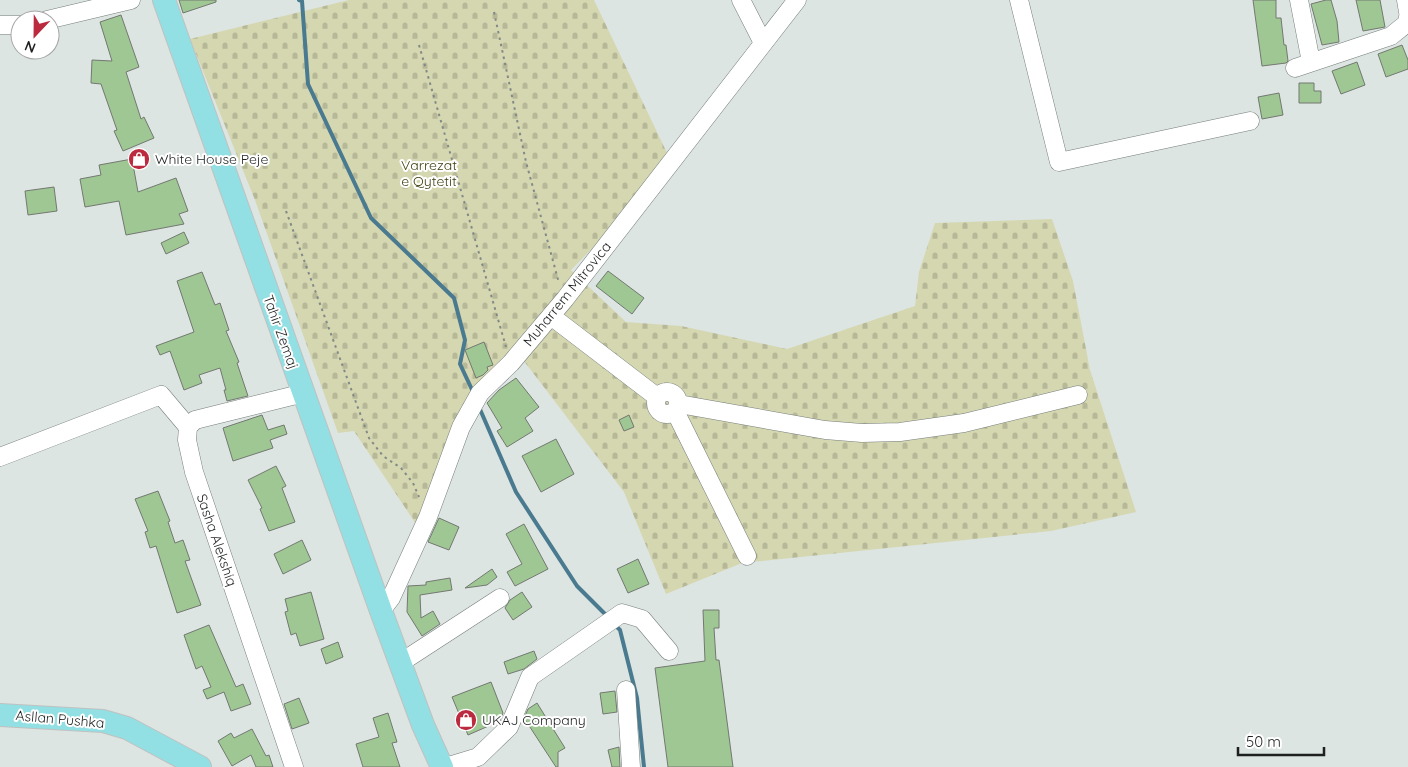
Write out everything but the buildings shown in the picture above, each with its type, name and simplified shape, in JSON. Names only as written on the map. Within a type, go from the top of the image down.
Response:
[{"type":"main road","name":"Tahir Zemaj","points":[[164,0],[381,611],[423,725],[443,767]]},
{"type":"main road","name":"Asllan Pushka","points":[[0,714],[103,721],[127,728],[200,767]]},
{"type":"main road","name":"Tahir Zemaj","points":[[423,725],[428,767]]},
{"type":"street","points":[[60,17],[131,0]]},
{"type":"street","points":[[741,0],[763,44]]},
{"type":"street","name":"Muharrem Mitrovica","points":[[381,611],[391,598],[428,517],[461,427],[476,400],[511,364],[565,300],[796,0]]},
{"type":"street","points":[[1020,0],[1059,162],[1250,121]]},
{"type":"street","points":[[1299,0],[1303,65],[1391,36],[1407,23],[1408,17]]},
{"type":"street","points":[[1406,0],[1408,12]]},
{"type":"street","points":[[551,316],[657,396],[663,392],[671,392],[677,397],[677,407],[747,556]]},
{"type":"street","points":[[0,457],[161,395],[188,427],[195,420],[304,393]]},
{"type":"street","points":[[677,407],[826,430],[862,433],[900,432],[964,423],[1078,395]]},
{"type":"street","name":"Sasha Alekshiq","points":[[188,427],[187,440],[194,472],[294,767]]},
{"type":"street","points":[[400,663],[500,598]]},
{"type":"street","points":[[443,767],[478,757],[509,727],[530,677],[622,613],[642,619],[669,651]]},
{"type":"street","points":[[626,690],[631,767]]},
{"type":"path","points":[[494,12],[526,162],[565,300]]},
{"type":"path","points":[[419,46],[511,364]]},
{"type":"path","points":[[286,211],[369,438],[383,456],[401,468],[414,483],[428,517]]},
{"type":"green space","name":"Varrezat e Qytetit","points":[[349,0],[594,0],[667,153],[621,219],[571,270],[626,322],[681,326],[787,349],[915,306],[919,272],[935,223],[1052,219],[1073,281],[1090,370],[1136,512],[1051,531],[742,563],[666,594],[624,492],[514,348],[449,437],[418,527],[354,431],[338,433],[255,200],[190,39]]},
{"type":"waterway","points":[[299,0],[302,1],[308,84],[371,218],[454,298],[465,340],[460,364],[474,394]]},
{"type":"waterway","points":[[479,407],[516,492],[577,586],[608,617]]},
{"type":"waterway","points":[[614,624],[620,630],[637,698],[644,767]]},
{"type":"place","name":"White House Peje","points":[[139,159]]},
{"type":"place","name":"UKAJ Company","points":[[466,720]]}]
